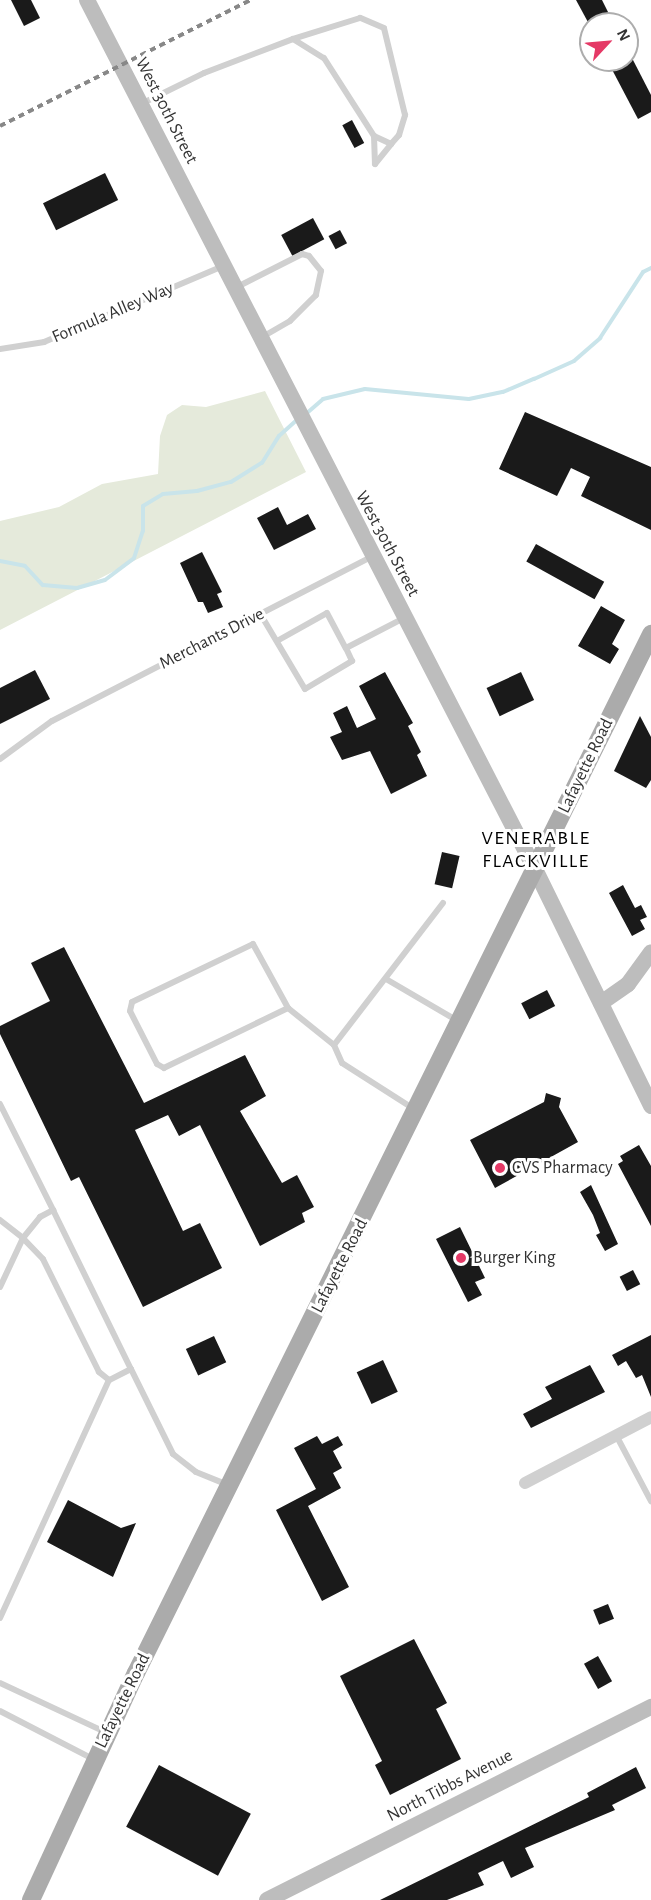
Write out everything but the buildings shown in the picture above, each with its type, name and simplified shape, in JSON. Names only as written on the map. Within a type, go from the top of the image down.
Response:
[{"type":"main road","name":"West 30th Street","points":[[87,0],[318,454],[536,869],[651,1106]]},
{"type":"main road","name":"Lafayette Road","points":[[31,1900],[107,1733],[228,1485],[417,1110],[651,634]]},
{"type":"main road","points":[[601,1003],[628,984],[651,952]]},
{"type":"main road","name":"North Tibbs Avenue","points":[[267,1900],[651,1707]]},
{"type":"street","points":[[525,1483],[651,1418]]},
{"type":"lane","points":[[140,104],[204,73],[311,31],[360,18],[384,28],[405,115],[399,135],[375,164],[374,136],[324,58],[311,47],[293,39]]},
{"type":"lane","points":[[311,31],[311,47]]},
{"type":"lane","points":[[374,136],[392,144]]},
{"type":"lane","points":[[234,288],[302,254],[317,263],[321,282],[316,295],[290,321],[260,338]]},
{"type":"lane","name":"Formula Alley Way","points":[[0,349],[44,342],[223,266]]},
{"type":"lane","name":"Merchants Drive","points":[[0,759],[52,721],[372,557]]},
{"type":"lane","points":[[261,615],[304,689],[352,661],[327,613],[277,641]]},
{"type":"lane","points":[[346,648],[404,618]]},
{"type":"lane","points":[[334,1045],[443,903]]},
{"type":"lane","points":[[288,1008],[164,1068],[157,1064],[130,1011],[132,1002],[253,944],[288,1008],[334,1045],[342,1063],[417,1110]]},
{"type":"lane","points":[[386,979],[460,1023]]},
{"type":"lane","points":[[0,1104],[173,1454],[196,1472],[228,1485]]},
{"type":"lane","points":[[0,1287],[23,1238],[40,1217],[53,1210]]},
{"type":"lane","points":[[0,1220],[23,1238],[43,1260],[99,1372],[109,1380]]},
{"type":"lane","points":[[0,1618],[109,1380],[131,1369]]},
{"type":"lane","points":[[616,1435],[651,1500]]},
{"type":"lane","points":[[0,1683],[107,1733]]},
{"type":"lane","points":[[0,1711],[95,1759]]},
{"type":"shaded area","points":[[265,391],[306,472],[0,630],[0,521],[59,507],[102,484],[158,474],[160,436],[167,415],[182,405],[206,407]]},
{"type":"waterway","points":[[307,413],[323,399],[365,389],[469,399],[503,392],[534,379],[574,361],[600,338],[643,272],[651,268]]},
{"type":"waterway","points":[[0,561],[25,566],[43,585],[77,588],[105,580],[134,558],[143,531],[143,506],[163,494],[197,491],[231,482],[262,463],[279,436],[298,419]]},
{"type":"railway","points":[[0,126],[250,0]]},
{"type":"place","name":"CVS Pharmacy","points":[[500,1168]]},
{"type":"place","name":"Burger King","points":[[461,1258]]},
{"type":"district","name":"VENERABLE FLACKVILLE","points":[[536,850]]}]
